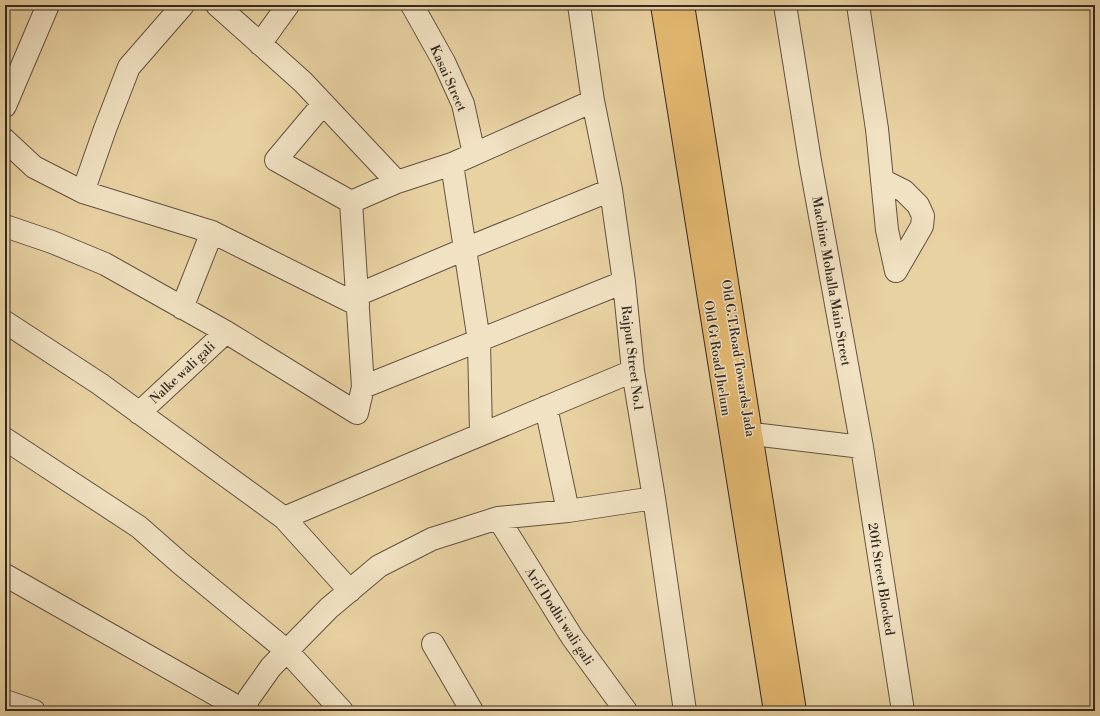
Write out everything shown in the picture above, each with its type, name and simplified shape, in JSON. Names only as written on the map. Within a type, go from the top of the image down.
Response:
[{"type":"main road","name":"Old Gt Road Jhelum","points":[[662,5],[775,711]]},
{"type":"main road","name":"Old G.T.Road Towards Jada","points":[[683,5],[795,711]]},
{"type":"street","points":[[5,106],[48,5]]},
{"type":"street","points":[[83,192],[129,67],[183,5]]},
{"type":"street","points":[[216,5],[303,82],[397,182]]},
{"type":"street","points":[[260,44],[288,5]]},
{"type":"street","name":"Kasai Street","points":[[412,5],[444,62],[463,104],[474,154]]},
{"type":"street","name":"Rajput Street No.1","points":[[579,5],[593,101],[611,190],[624,282],[633,371],[654,498],[682,709]]},
{"type":"street","name":"Machine Mohalla Main Street","points":[[784,5],[810,161],[862,447]]},
{"type":"street","points":[[858,5],[877,129],[882,180]]},
{"type":"street","points":[[351,202],[397,182],[452,164],[593,101]]},
{"type":"street","points":[[323,104],[276,160],[351,202]]},
{"type":"street","points":[[5,140],[34,167],[83,192],[212,232],[358,300]]},
{"type":"street","points":[[452,164],[479,341],[481,434]]},
{"type":"street","points":[[358,300],[465,249],[611,190]]},
{"type":"street","points":[[5,226],[52,242],[105,264],[226,332],[357,413],[363,387],[351,202]]},
{"type":"street","points":[[182,308],[212,232]]},
{"type":"street","points":[[363,387],[624,282]]},
{"type":"street","points":[[5,322],[100,384],[284,518],[350,591]]},
{"type":"street","name":"Nalke wali gali","points":[[139,413],[226,332]]},
{"type":"street","points":[[284,518],[633,371]]},
{"type":"street","points":[[546,407],[568,511]]},
{"type":"street","points":[[752,436],[761,435],[862,447]]},
{"type":"street","points":[[5,439],[138,527],[180,564],[287,651],[342,711]]},
{"type":"street","name":"20ft Street Blocked","points":[[862,447],[903,711]]},
{"type":"street","points":[[5,575],[243,710],[249,698],[271,667],[329,608],[379,566],[432,539],[498,518],[568,511],[654,498]]},
{"type":"street","name":"Arif Dodhi wali gali","points":[[498,518],[572,636],[626,711]]},
{"type":"street","points":[[433,644],[472,711]]},
{"type":"street","points":[[5,701],[34,711]]}]
